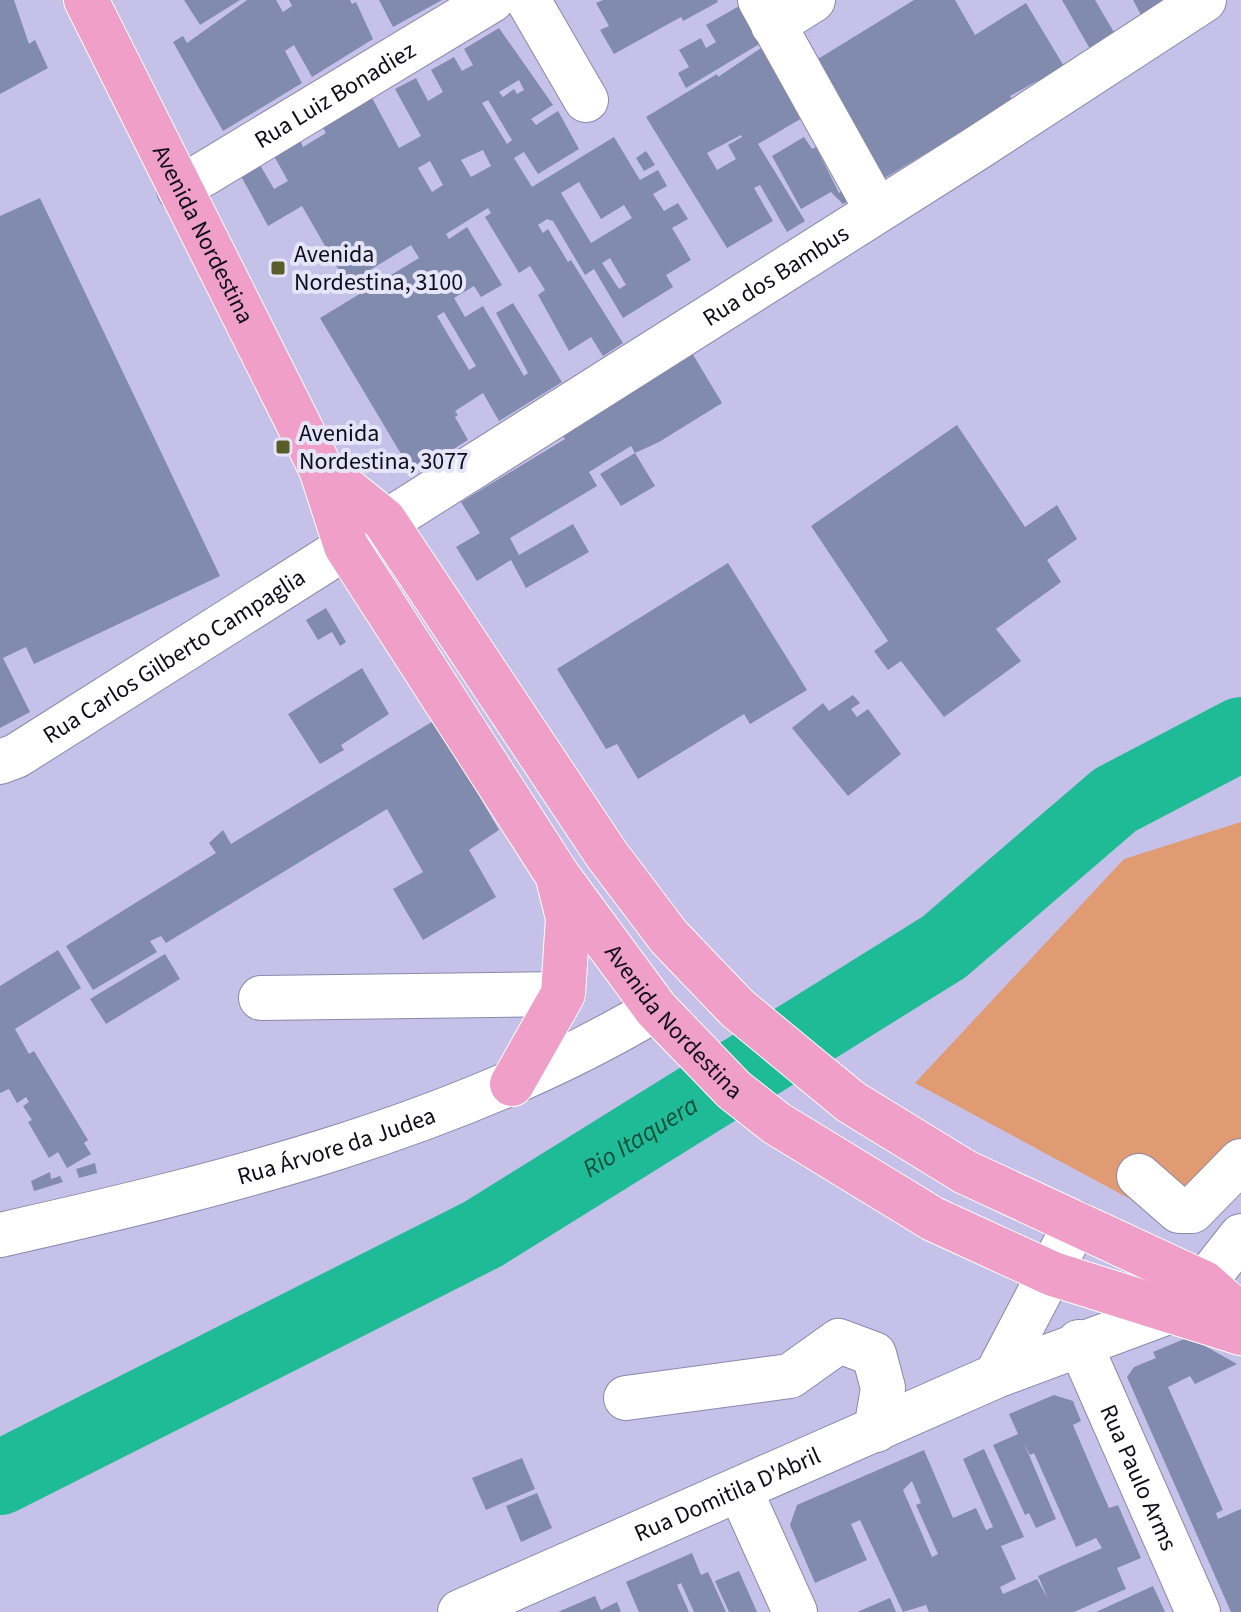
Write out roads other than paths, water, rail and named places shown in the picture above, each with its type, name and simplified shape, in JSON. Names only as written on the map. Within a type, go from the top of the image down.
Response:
[{"type":"main road","name":"Avenida Nordestina","points":[[86,0],[321,469],[346,546],[558,876],[656,1009],[734,1090],[816,1149],[933,1219],[1053,1274],[1241,1333]]},
{"type":"main road","name":"Avenida Nordestina","points":[[321,469],[384,520],[607,855],[669,937],[730,1002],[851,1102],[965,1172],[1204,1283],[1241,1316]]},
{"type":"main road","points":[[512,1084],[563,994],[568,918],[558,876]]},
{"type":"main road","points":[[656,1009],[730,1002]]},
{"type":"street","name":"Rua Luiz Bonadiez","points":[[179,189],[492,0]]},
{"type":"street","points":[[528,0],[586,100]]},
{"type":"street","points":[[813,0],[767,12],[877,210]]},
{"type":"street","name":"Rua dos Bambus","points":[[346,546],[1204,0]]},
{"type":"street","name":"Rua Carlos Gilberto Campaglia","points":[[0,762],[16,756],[346,546]]},
{"type":"street","points":[[261,998],[563,994]]},
{"type":"street","name":"Rua Árvore da Judea","points":[[0,1235],[98,1213],[315,1154],[512,1084],[596,1045],[656,1009]]},
{"type":"street","points":[[1139,1176],[1179,1211],[1192,1211],[1238,1170]]},
{"type":"street","points":[[996,1376],[1053,1274],[1076,1223]]},
{"type":"street","points":[[1204,1283],[1241,1236]]},
{"type":"street","name":"Rua Domitila D'Abril","points":[[460,1612],[996,1376],[1079,1342],[1171,1311]]},
{"type":"street","points":[[626,1398],[790,1376],[839,1341],[874,1354],[883,1388],[876,1430]]},
{"type":"street","name":"Rua Paulo Arms","points":[[1079,1342],[1198,1612]]},
{"type":"street","points":[[740,1490],[795,1612]]},
{"type":"waterway","name":"Rio Itaquera","points":[[0,1478],[483,1234],[944,947],[1115,800],[1241,734]]},
{"type":"place","name":"Avenida Nordestina, 3100","points":[[278,268]]},
{"type":"place","name":"Avenida Nordestina, 3077","points":[[283,447]]}]
